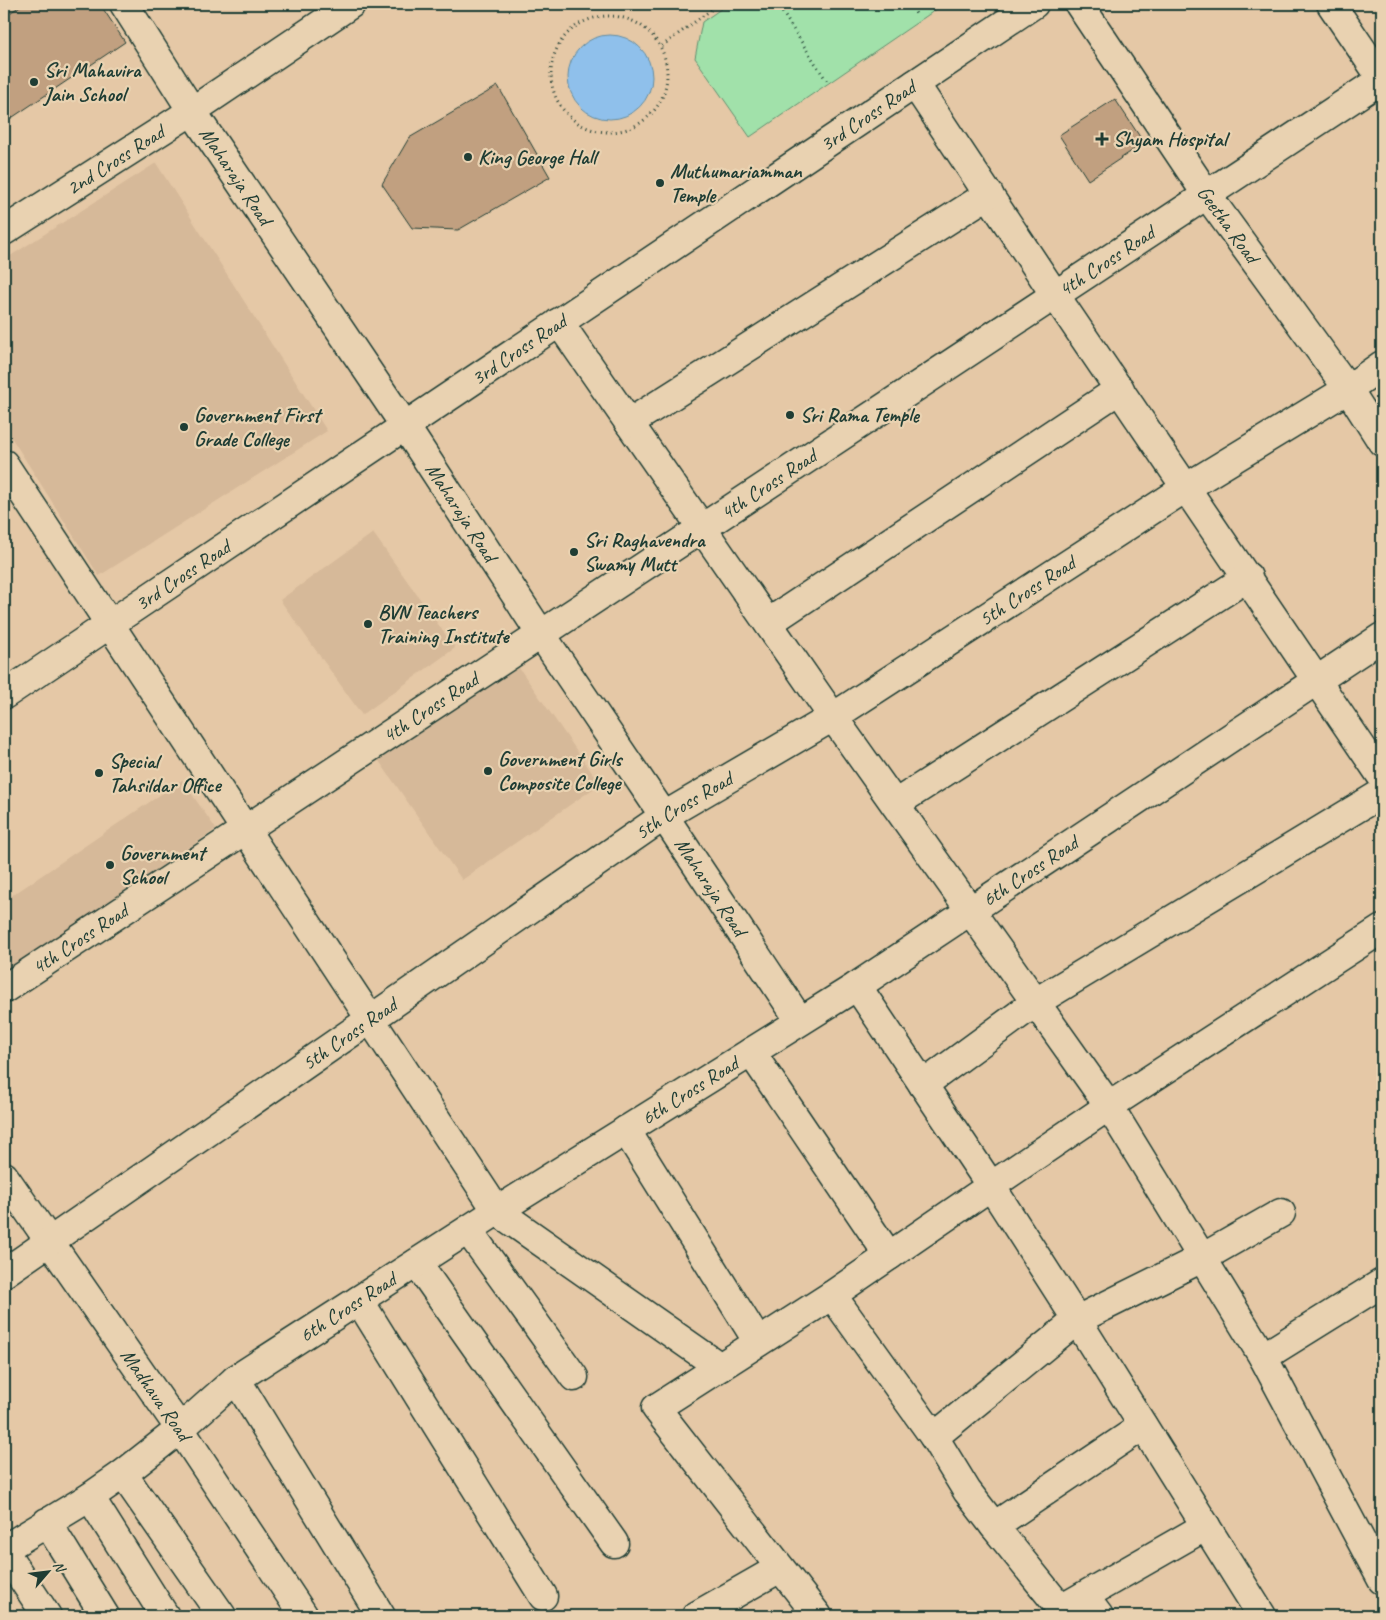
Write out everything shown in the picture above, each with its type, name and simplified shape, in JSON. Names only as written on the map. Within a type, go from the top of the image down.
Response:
[{"type":"street","name":"Maharaja Road","points":[[124,4],[192,111],[405,426],[541,634],[800,1021]]},
{"type":"street","name":"2nd Cross Road","points":[[4,232],[192,111],[351,4]]},
{"type":"street","name":"3rd Cross Road","points":[[4,695],[1034,4]]},
{"type":"street","name":"Geetha Road","points":[[1079,4],[1207,195],[1348,388],[1382,442]]},
{"type":"street","points":[[1331,4],[1382,79]]},
{"type":"street","name":"4th Cross Road","points":[[4,989],[1382,79]]},
{"type":"street","points":[[915,84],[1382,776]]},
{"type":"street","points":[[629,423],[989,194]]},
{"type":"street","points":[[559,322],[833,717],[1109,1106],[1262,1357],[1379,1566]]},
{"type":"street","name":"5th Cross Road","points":[[4,1273],[664,816],[833,717],[1187,487],[1382,365]]},
{"type":"street","points":[[768,623],[1120,389]]},
{"type":"street","points":[[4,464],[497,1211],[720,1367]]},
{"type":"street","points":[[895,804],[1248,577]]},
{"type":"street","name":"6th Cross Road","points":[[4,1550],[90,1497],[123,1474],[180,1429],[236,1379],[497,1211],[857,986],[1382,637]]},
{"type":"street","points":[[923,1085],[1036,1002],[1382,793]]},
{"type":"street","points":[[818,1616],[656,1408],[832,1295],[1109,1106],[1382,929]]},
{"type":"street","points":[[857,986],[991,1186],[1262,1616]]},
{"type":"street","points":[[752,1052],[889,1256]]},
{"type":"street","points":[[626,1130],[758,1342]]},
{"type":"street","name":"Madhava Road","points":[[4,1176],[180,1429],[304,1616]]},
{"type":"street","points":[[934,1437],[1077,1320],[1202,1258],[1281,1213]]},
{"type":"street","points":[[468,1230],[574,1377]]},
{"type":"street","points":[[417,1263],[614,1543]]},
{"type":"street","points":[[1262,1357],[1382,1283]]},
{"type":"street","points":[[832,1295],[934,1437],[967,1492],[1061,1609],[1092,1606],[1206,1526]]},
{"type":"street","points":[[359,1300],[543,1596]]},
{"type":"street","points":[[236,1379],[381,1616]]},
{"type":"street","points":[[994,1526],[1143,1426]]},
{"type":"street","points":[[123,1474],[222,1616]]},
{"type":"street","points":[[90,1497],[165,1616]]},
{"type":"street","points":[[47,1522],[105,1616]]},
{"type":"street","points":[[4,1550],[47,1616]]},
{"type":"street","points":[[696,1616],[780,1568]]},
{"type":"path","points":[[662,46],[718,4]]},
{"type":"path","points":[[776,4],[828,83]]},
{"type":"path","points":[[910,4],[916,14]]},
{"type":"path","points":[[611,14],[641,23],[662,46],[669,76],[660,106],[638,126],[608,134],[578,124],[557,101],[550,71],[559,42],[582,21],[611,14]]},
{"type":"shaded area","points":[[156,163],[327,431],[99,576],[4,426],[4,260]]},
{"type":"shaded area","name":"BVN Teachers Training Institute","points":[[373,533],[455,648],[362,715],[280,600]]},
{"type":"shaded area","name":"Government Girls Composite College","points":[[515,662],[600,784],[462,880],[377,758]]},
{"type":"shaded area","name":"Government School","points":[[182,780],[216,829],[4,973],[4,901]]},
{"type":"green space","points":[[728,4],[944,4],[750,137],[695,58],[702,22]]},
{"type":"water","points":[[610,35],[626,38],[640,47],[649,61],[652,77],[649,93],[640,107],[626,116],[610,119],[594,116],[580,107],[571,93],[568,77],[571,61],[580,47],[594,38]]},
{"type":"building","name":"Sri Mahavira Jain School","points":[[23,4],[100,4],[125,42],[4,123],[4,17]]},
{"type":"building","name":"King George Hall","points":[[498,86],[550,177],[458,230],[412,228],[382,184],[409,138]]},
{"type":"building","name":"Shyam Hospital","points":[[1115,99],[1144,143],[1088,180],[1059,135]]},
{"type":"place","name":"Sri Mahavira Jain School","points":[[34,82]]},
{"type":"place","name":"Shyam Hospital","points":[[1102,139]]},
{"type":"place","name":"King George Hall","points":[[468,157]]},
{"type":"place","name":"Muthumariamman Temple","points":[[660,183]]},
{"type":"place","name":"Sri Rama Temple","points":[[790,415]]},
{"type":"place","name":"Government First Grade College","points":[[184,427]]},
{"type":"place","name":"Sri Raghavendra Swamy Mutt","points":[[574,552]]},
{"type":"place","name":"BVN Teachers Training Institute","points":[[368,624]]},
{"type":"place","name":"Government Girls Composite College","points":[[488,771]]},
{"type":"place","name":"Special Tahsildar Office","points":[[99,773]]},
{"type":"place","name":"Government School","points":[[110,865]]}]
